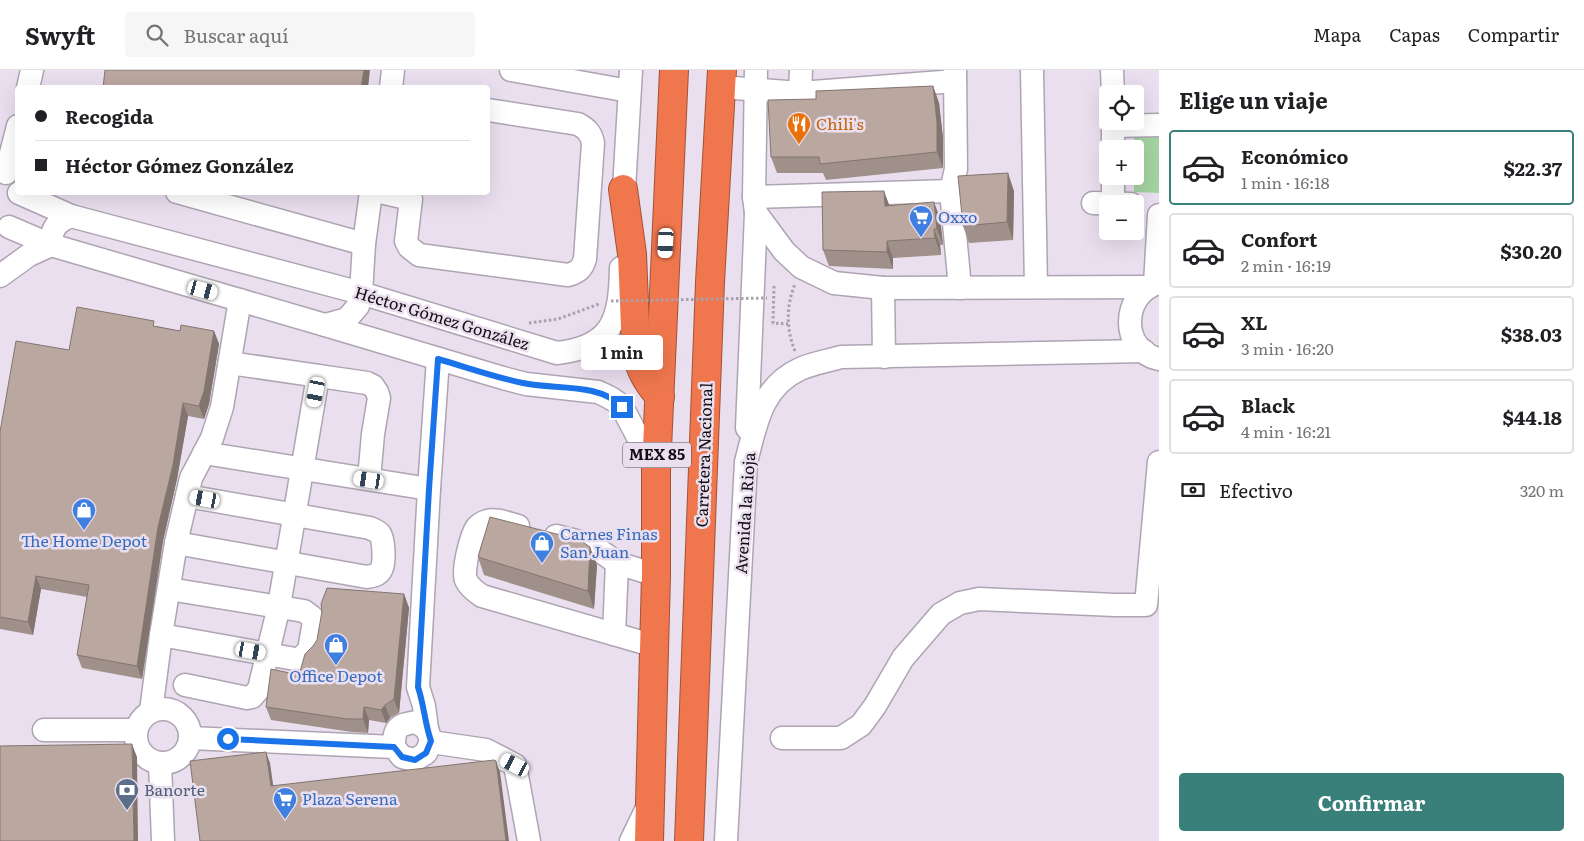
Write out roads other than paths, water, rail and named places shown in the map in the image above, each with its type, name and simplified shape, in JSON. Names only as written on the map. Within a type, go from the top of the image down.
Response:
[{"type":"highway","name":"MEX 85","points":[[649,841],[655,646],[656,471],[674,70]]},
{"type":"highway","name":"Carretera Nacional","points":[[689,841],[710,282],[722,78]]},
{"type":"highway","points":[[623,189],[632,254],[638,365],[644,377],[660,397]]},
{"type":"street","points":[[29,85],[32,70]]},
{"type":"street","points":[[391,85],[393,70]]},
{"type":"street","points":[[511,70],[630,81]]},
{"type":"street","points":[[800,93],[801,70]]},
{"type":"street","points":[[1032,70],[1036,287]]},
{"type":"street","points":[[1112,70],[1113,85]]},
{"type":"street","points":[[722,78],[756,80],[800,93],[955,75],[956,169],[950,191],[960,288]]},
{"type":"street","points":[[746,462],[755,205],[756,80]]},
{"type":"street","name":"Héctor Gómez González","points":[[32,195],[70,216],[361,293],[557,353],[575,351],[601,338],[611,326],[616,315],[620,297],[623,189],[630,81]]},
{"type":"street","points":[[392,195],[411,200],[406,241],[409,247],[419,255],[568,275],[576,273],[582,267],[585,259],[593,143],[591,134],[586,128],[578,124],[490,110]]},
{"type":"street","points":[[1144,124],[1159,124]]},
{"type":"street","points":[[12,184],[15,155]]},
{"type":"street","points":[[755,205],[950,191]]},
{"type":"street","points":[[16,195],[19,206],[16,217],[4,229],[51,245],[526,384],[592,391],[608,396],[616,400],[622,407],[656,471]]},
{"type":"street","points":[[188,195],[364,244]]},
{"type":"street","points":[[325,324],[347,319],[358,306],[361,293],[364,244],[372,195]]},
{"type":"street","points":[[1144,204],[1159,204]]},
{"type":"street","points":[[755,205],[784,251],[801,267],[834,282],[883,288],[1155,285]]},
{"type":"street","points":[[1155,285],[1159,215]]},
{"type":"street","points":[[51,245],[51,234],[55,225],[70,216]]},
{"type":"street","points":[[0,276],[29,255],[51,245]]},
{"type":"street","points":[[1151,355],[1135,342],[1130,330],[1130,317],[1133,305],[1140,294],[1155,285]]},
{"type":"street","points":[[883,288],[884,357]]},
{"type":"street","points":[[151,711],[160,635],[176,543],[191,478],[218,423],[240,300]]},
{"type":"street","name":"Avenida la Rioja","points":[[726,841],[746,462],[759,412],[769,394],[787,376],[801,368],[841,357],[1151,355]]},
{"type":"street","points":[[418,687],[424,706],[429,735],[426,753],[415,760],[402,757],[394,747],[394,734],[402,724],[418,687],[438,359]]},
{"type":"street","points":[[230,362],[367,383],[373,386],[379,398],[373,434],[369,480]]},
{"type":"street","points":[[185,685],[247,698],[252,697],[259,689],[280,606],[318,376]]},
{"type":"street","points":[[204,453],[429,489]]},
{"type":"street","points":[[782,738],[841,738],[861,725],[875,706],[903,658],[941,614],[960,603],[979,599],[1115,606],[1152,605],[1159,462]]},
{"type":"street","points":[[176,543],[367,577],[380,572],[383,568],[383,540],[380,534],[370,528],[187,496]]},
{"type":"street","points":[[655,646],[482,596],[470,586],[464,571],[473,535],[477,527],[489,520],[494,520],[592,545],[617,563],[656,575]]},
{"type":"street","points":[[614,634],[617,563]]},
{"type":"street","points":[[160,635],[295,659],[301,658],[309,650],[314,622],[312,617],[304,611],[169,589]]},
{"type":"street","points":[[166,708],[180,714],[186,721],[190,729],[189,746],[177,760],[169,763],[151,761],[138,748],[136,730],[144,715],[151,711],[166,708]]},
{"type":"street","points":[[402,724],[416,722],[429,735],[486,750],[515,765],[529,841]]},
{"type":"street","points":[[44,730],[136,730]]},
{"type":"street","points":[[190,738],[394,747]]},
{"type":"street","points":[[160,763],[163,841]]},
{"type":"street","points":[[631,841],[650,801]]},
{"type":"place","name":"Chili's","points":[[799,145]]},
{"type":"place","name":"Oxxo","points":[[921,238]]},
{"type":"place","name":"The Home Depot","points":[[84,531]]},
{"type":"place","name":"Carnes Finas San Juan","points":[[542,564]]},
{"type":"place","name":"Office Depot","points":[[336,666]]},
{"type":"place","name":"Banorte","points":[[127,811]]},
{"type":"place","name":"Plaza Serena","points":[[285,820]]}]
